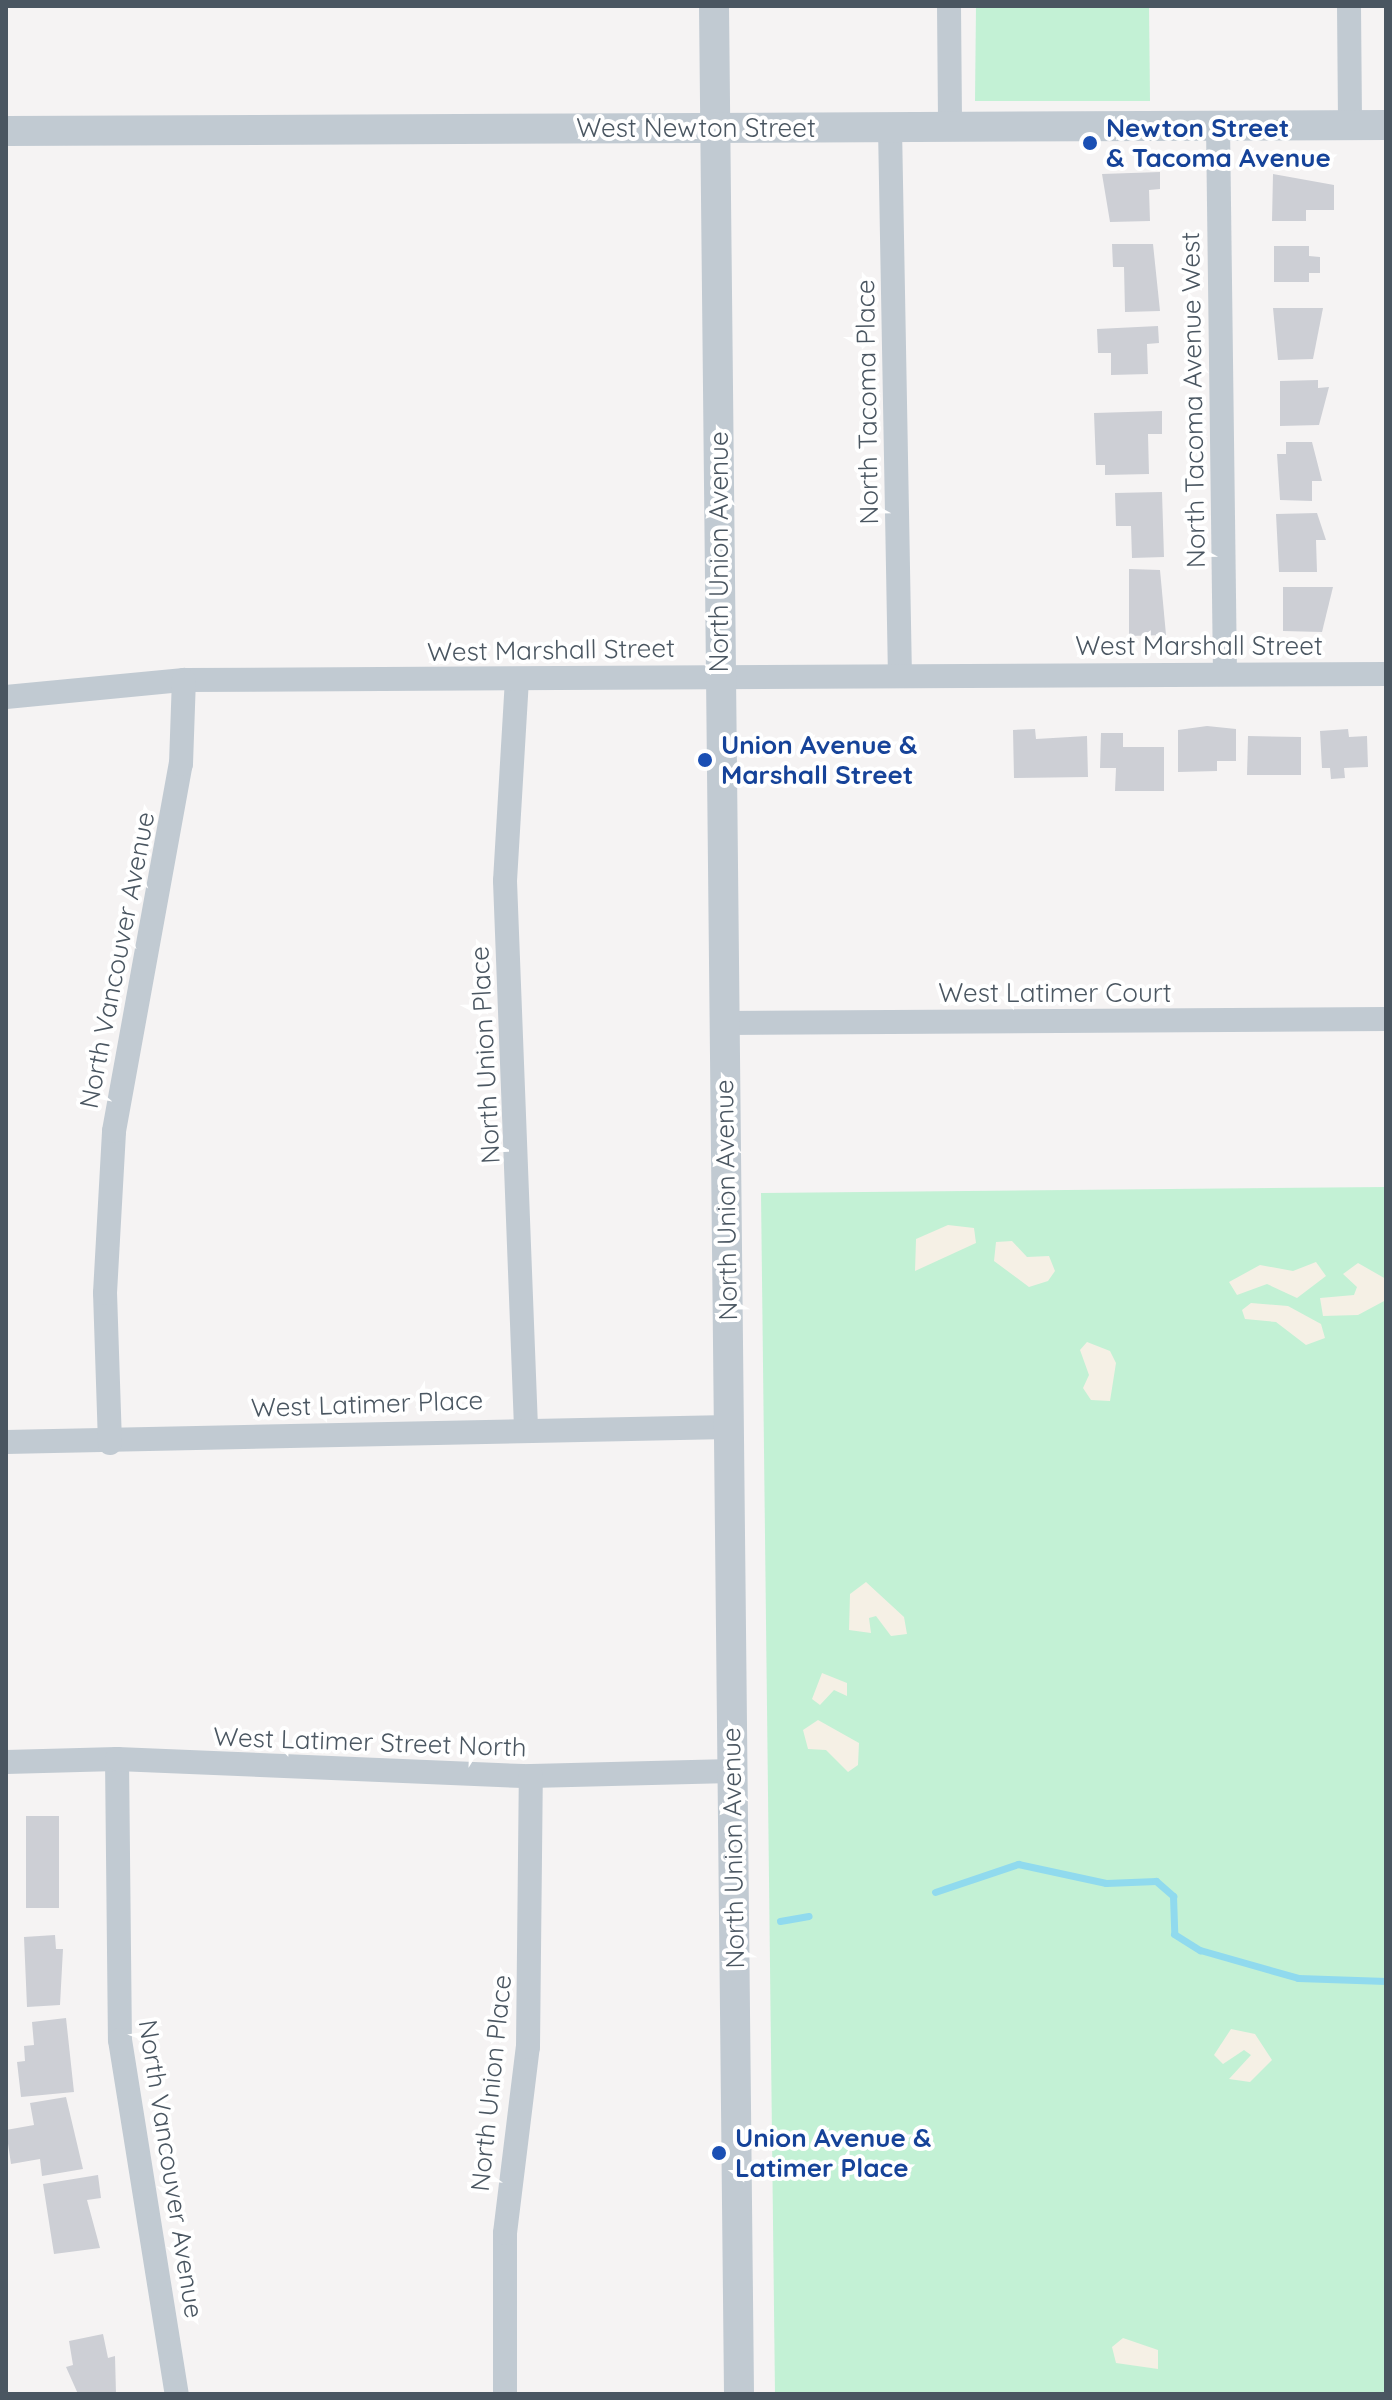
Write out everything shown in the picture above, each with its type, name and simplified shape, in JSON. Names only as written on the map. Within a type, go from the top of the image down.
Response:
[{"type":"street","name":"North Union Avenue","points":[[714,6],[739,2394]]},
{"type":"street","points":[[949,6],[950,126]]},
{"type":"street","points":[[1349,6],[1350,125]]},
{"type":"street","name":"North Tacoma Avenue West","points":[[1218,125],[1225,674]]},
{"type":"street","name":"West Newton Street","points":[[6,131],[1386,125]]},
{"type":"street","name":"North Tacoma Place","points":[[890,127],[900,676]]},
{"type":"street","name":"West Marshall Street","points":[[6,697],[184,680],[1386,674]]},
{"type":"street","name":"North Union Place","points":[[517,679],[505,881],[526,1427]]},
{"type":"street","name":"North Vancouver Avenue","points":[[110,1443],[105,1293],[114,1131],[179,777],[184,680]]},
{"type":"street","name":"West Latimer Court","points":[[724,1023],[1386,1019]]},
{"type":"street","name":"West Latimer Place","points":[[6,1442],[110,1443],[526,1427],[729,1427]]},
{"type":"street","name":"North Vancouver Avenue","points":[[117,1759],[120,2040],[177,2394]]},
{"type":"street","name":"West Latimer Street North","points":[[6,1762],[117,1759],[531,1776],[732,1771]]},
{"type":"street","name":"North Union Place","points":[[505,2394],[504,2245],[528,2047],[531,1776]]},
{"type":"green space","points":[[976,6],[1149,6],[1150,101],[975,101]]},
{"type":"green space","points":[[1386,1187],[1386,2394],[775,2394],[761,1193]]},
{"type":"sand","points":[[948,1225],[974,1228],[976,1243],[915,1271],[916,1239]]},
{"type":"sand","points":[[1012,1241],[1027,1257],[1049,1256],[1055,1271],[1048,1281],[1029,1287],[994,1261],[996,1242]]},
{"type":"sand","points":[[1316,1262],[1326,1276],[1297,1298],[1267,1284],[1237,1295],[1229,1282],[1260,1265],[1293,1271]]},
{"type":"sand","points":[[1358,1263],[1386,1279],[1386,1300],[1358,1315],[1323,1316],[1320,1298],[1354,1295],[1357,1287],[1343,1274]]},
{"type":"sand","points":[[1251,1303],[1288,1306],[1321,1324],[1325,1338],[1306,1345],[1276,1322],[1245,1319],[1242,1310]]},
{"type":"sand","points":[[1087,1342],[1110,1351],[1116,1363],[1110,1401],[1091,1400],[1083,1388],[1089,1375],[1080,1350]]},
{"type":"sand","points":[[866,1582],[904,1617],[907,1634],[891,1636],[876,1616],[869,1618],[871,1633],[849,1630],[850,1594]]},
{"type":"sand","points":[[822,1673],[847,1683],[847,1696],[834,1690],[820,1705],[812,1699]]},
{"type":"sand","points":[[818,1720],[859,1743],[858,1765],[848,1772],[826,1750],[808,1749],[803,1730]]},
{"type":"sand","points":[[1231,2029],[1255,2034],[1272,2060],[1250,2082],[1229,2079],[1251,2055],[1244,2050],[1223,2064],[1214,2055]]},
{"type":"sand","points":[[1123,2338],[1158,2350],[1158,2369],[1116,2363],[1112,2347]]},
{"type":"building","points":[[1160,172],[1160,189],[1149,190],[1150,221],[1110,222],[1102,174]]},
{"type":"building","points":[[1273,174],[1334,185],[1334,210],[1306,210],[1306,221],[1272,221]]},
{"type":"building","points":[[1112,244],[1153,244],[1160,311],[1125,312],[1124,267],[1113,267]]},
{"type":"building","points":[[1274,246],[1309,246],[1309,256],[1320,257],[1320,273],[1309,273],[1309,282],[1274,282]]},
{"type":"building","points":[[1273,308],[1323,308],[1313,359],[1278,360]]},
{"type":"building","points":[[1158,326],[1159,343],[1147,344],[1148,374],[1111,375],[1111,353],[1098,353],[1097,329]]},
{"type":"building","points":[[1318,380],[1318,388],[1329,387],[1319,425],[1280,426],[1280,381]]},
{"type":"building","points":[[1162,411],[1162,434],[1148,434],[1149,474],[1105,475],[1105,465],[1096,465],[1094,413]]},
{"type":"building","points":[[1286,442],[1312,442],[1322,481],[1312,481],[1312,501],[1280,500],[1277,454],[1286,454]]},
{"type":"building","points":[[1162,492],[1164,557],[1132,558],[1131,526],[1116,526],[1115,493]]},
{"type":"building","points":[[1317,513],[1326,540],[1316,540],[1317,572],[1279,572],[1276,514]]},
{"type":"building","points":[[1129,569],[1160,570],[1166,635],[1129,636]]},
{"type":"building","points":[[1283,587],[1333,587],[1322,632],[1283,631]]},
{"type":"building","points":[[1207,726],[1236,729],[1236,761],[1217,761],[1217,771],[1178,772],[1178,730]]},
{"type":"building","points":[[1035,729],[1036,739],[1087,736],[1088,777],[1014,778],[1013,730]]},
{"type":"building","points":[[1348,729],[1349,737],[1367,736],[1368,767],[1344,768],[1345,778],[1331,779],[1330,768],[1322,768],[1320,731]]},
{"type":"building","points":[[1101,733],[1123,733],[1123,747],[1164,747],[1164,791],[1115,791],[1116,768],[1100,768]]},
{"type":"building","points":[[1248,736],[1301,737],[1301,775],[1247,775]]},
{"type":"building","points":[[26,1816],[59,1816],[59,1908],[26,1908]]},
{"type":"building","points":[[55,1935],[56,1949],[63,1949],[60,2005],[27,2007],[24,1937]]},
{"type":"building","points":[[66,2018],[74,2092],[21,2097],[17,2062],[25,2061],[24,2046],[34,2045],[32,2022]]},
{"type":"building","points":[[66,2097],[83,2169],[42,2176],[40,2159],[11,2164],[6,2130],[34,2125],[30,2103]]},
{"type":"building","points":[[98,2175],[101,2198],[87,2200],[100,2248],[54,2254],[43,2184]]},
{"type":"building","points":[[103,2334],[108,2358],[115,2356],[116,2394],[78,2394],[66,2367],[73,2365],[69,2341]]},
{"type":"waterway","points":[[935,1892],[1018,1864],[1106,1883],[1156,1881],[1173,1896],[1174,1934],[1200,1950],[1298,1978],[1386,1981]]},
{"type":"waterway","points":[[780,1921],[809,1916]]},
{"type":"place","name":"Newton Street & Tacoma Avenue","points":[[1090,143]]},
{"type":"place","name":"Union Avenue & Marshall Street","points":[[705,760]]},
{"type":"place","name":"Union Avenue & Latimer Place","points":[[719,2153]]}]
